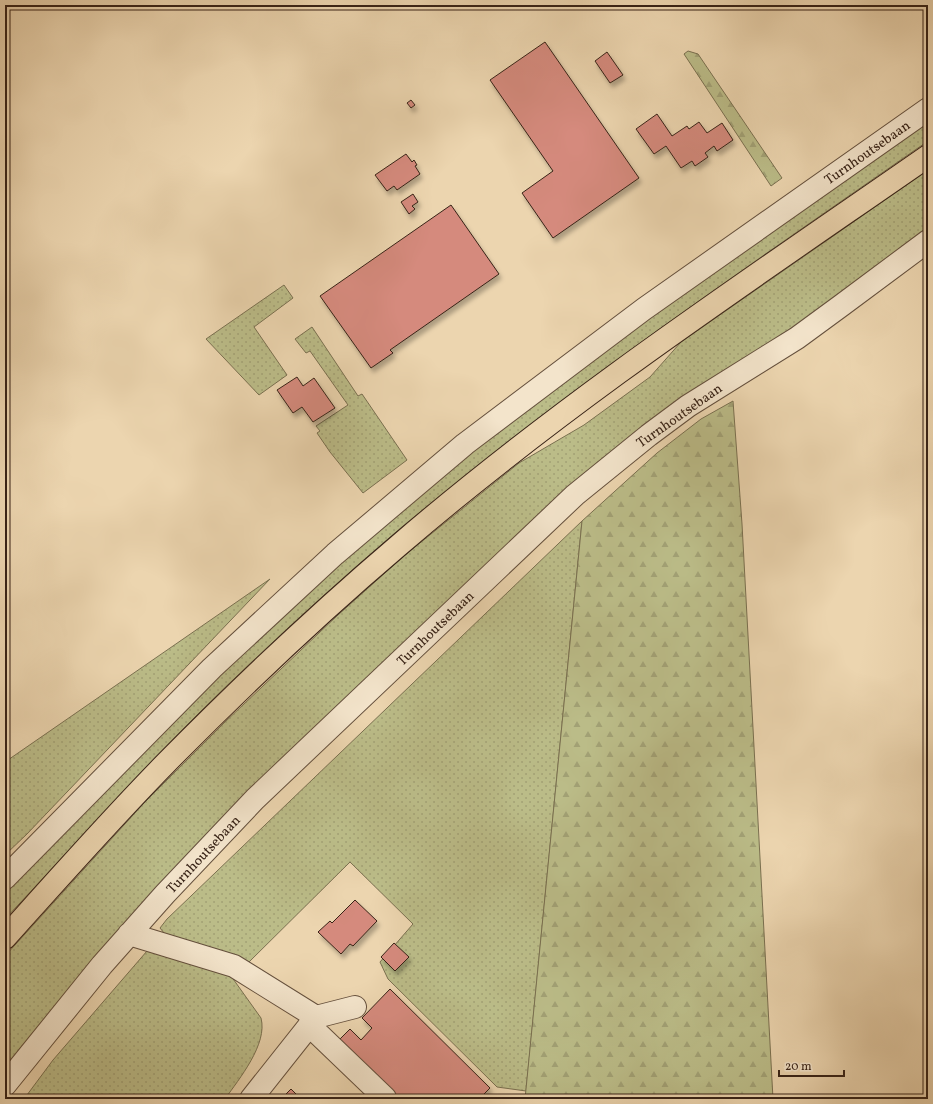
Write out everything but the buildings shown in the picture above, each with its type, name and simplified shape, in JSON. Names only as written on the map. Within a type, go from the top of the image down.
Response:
[{"type":"main road","points":[[5,938],[164,764],[312,622],[398,546],[452,501],[561,416],[724,297],[928,156]]},
{"type":"street","name":"Turnhoutsebaan","points":[[5,878],[212,668],[335,554],[465,444],[644,309],[928,109]]},
{"type":"street","name":"Turnhoutsebaan","points":[[5,1086],[102,965],[129,934],[255,799],[575,495],[643,439],[688,406],[797,338],[928,241]]},
{"type":"street","points":[[129,934],[234,966],[313,1021],[385,1098]]},
{"type":"street","points":[[251,1099],[313,1021],[355,1006]]},
{"type":"green space","points":[[688,51],[698,54],[782,178],[771,186],[684,54]]},
{"type":"green space","points":[[928,117],[928,141],[711,292],[603,370],[498,450],[377,548],[275,640],[201,711],[5,919],[5,888],[132,758],[347,554],[524,409]]},
{"type":"green space","points":[[928,170],[928,232],[526,529],[5,1074],[5,956],[144,803],[225,722],[338,615],[405,555],[519,463],[584,425],[650,377],[681,342]]},
{"type":"green space","points":[[284,285],[293,298],[254,327],[287,375],[259,395],[206,339]]},
{"type":"green space","points":[[312,327],[358,396],[362,394],[407,460],[363,493],[330,452],[317,433],[320,431],[316,426],[348,405],[310,351],[306,353],[295,339]]},
{"type":"green space","points":[[733,401],[742,524],[773,1099],[525,1099],[582,521],[657,453],[701,419]]},
{"type":"green space","points":[[582,521],[526,1091],[497,1087],[388,979],[380,962],[413,924],[350,862],[248,963],[168,938],[160,928],[167,919]]},
{"type":"green space","points":[[270,579],[27,834],[5,855],[5,762]]},
{"type":"green space","points":[[147,951],[231,976],[261,1018],[262,1028],[256,1050],[251,1061],[225,1099],[24,1099],[53,1060]]}]
